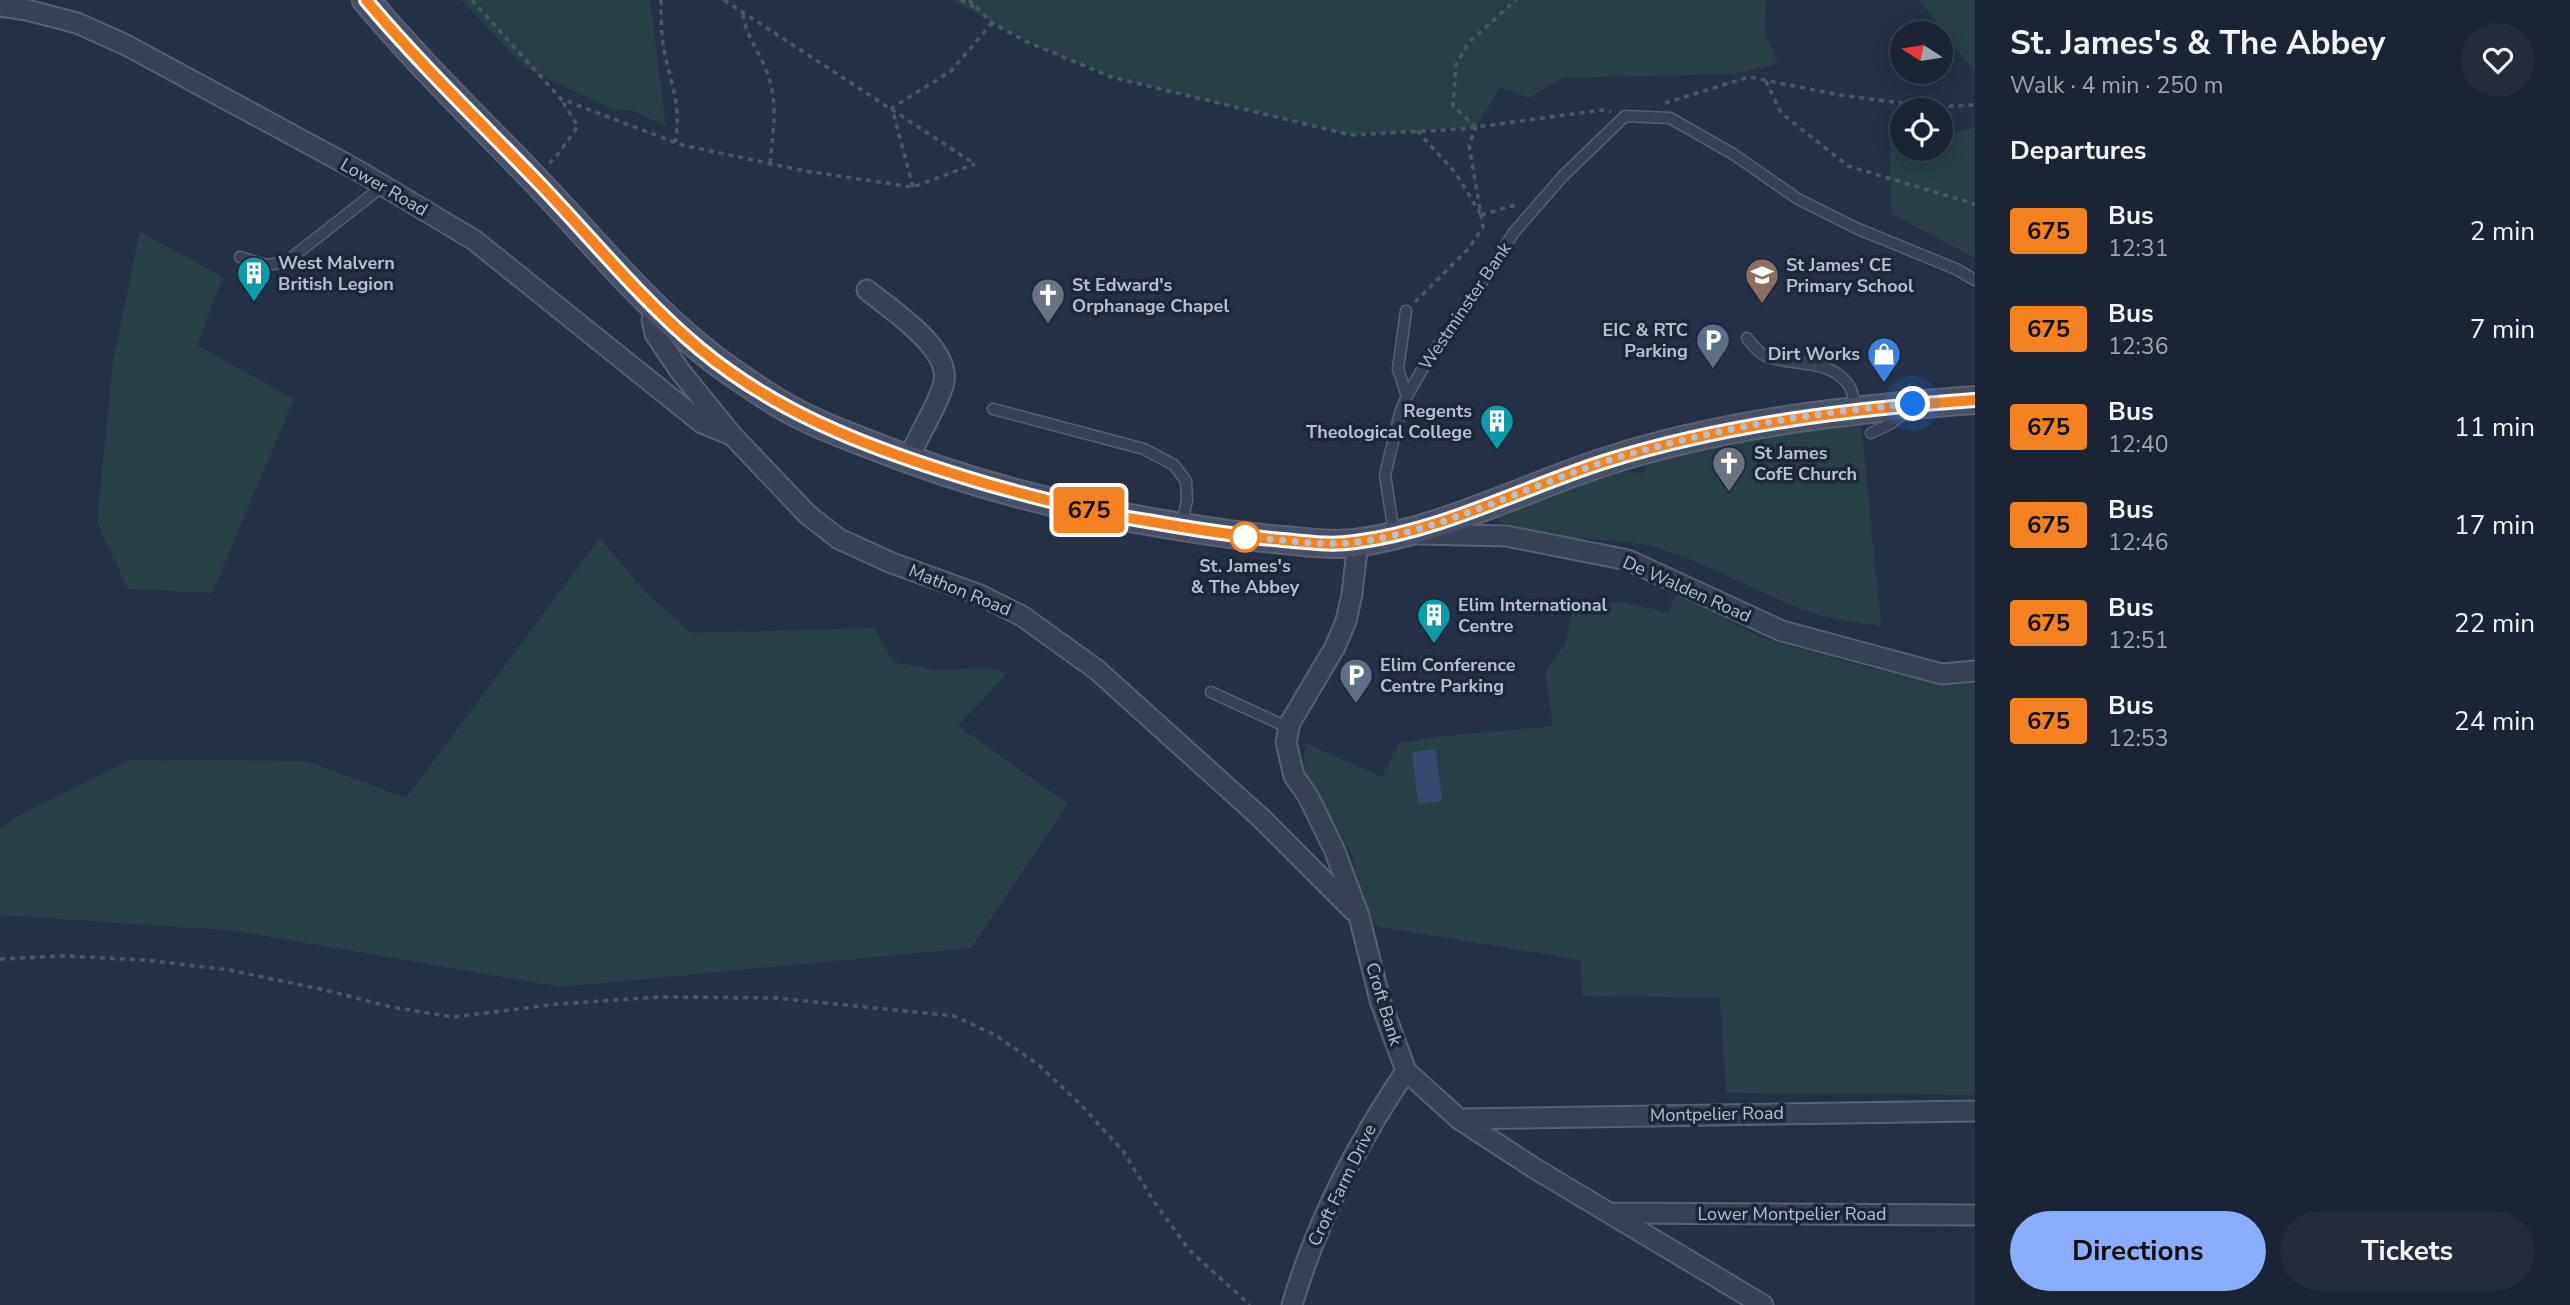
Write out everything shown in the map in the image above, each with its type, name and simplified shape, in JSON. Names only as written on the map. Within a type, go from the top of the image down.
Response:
[{"type":"main road","points":[[366,0],[405,47],[533,177],[656,309],[701,349],[780,404],[822,425],[908,460],[1049,501],[1110,515],[1248,537],[1329,544],[1358,542],[1435,523],[1612,459],[1744,427],[1857,410],[1975,400]]},
{"type":"street","name":"Lower Road","points":[[0,6],[77,23],[126,45],[383,186],[474,240],[702,423],[731,435]]},
{"type":"street","points":[[867,289],[932,345],[942,360],[945,373],[943,387],[908,460]]},
{"type":"street","name":"Mathon Road","points":[[656,309],[652,320],[654,334],[680,372],[731,435],[790,498],[839,539],[892,563],[980,596],[1022,617],[1097,670],[1259,817],[1359,916]]},
{"type":"street","name":"De Walden Road","points":[[1394,534],[1506,536],[1628,560],[1782,631],[1942,674],[1975,671]]},
{"type":"street","name":"Croft Bank","points":[[1358,542],[1346,621],[1335,647],[1300,702],[1286,742],[1294,776],[1308,796],[1334,849],[1359,916],[1380,1000],[1406,1071],[1459,1119],[1762,1305]]},
{"type":"street","name":"Croft Farm Drive","points":[[1292,1305],[1305,1260],[1361,1141],[1406,1071]]},
{"type":"street","name":"Montpelier Road","points":[[1459,1119],[1975,1111]]},
{"type":"street","name":"Lower Montpelier Road","points":[[1609,1213],[1975,1215]]},
{"type":"lane","points":[[1625,116],[1670,118],[1733,154],[1798,200],[1856,228],[1956,269],[1975,280]]},
{"type":"lane","name":"Westminster Bank","points":[[1394,534],[1385,475],[1400,413],[1407,396],[1427,361],[1466,308],[1514,232],[1563,176],[1625,116]]},
{"type":"lane","points":[[240,257],[266,265],[286,262],[383,186]]},
{"type":"lane","points":[[1406,311],[1398,369],[1407,396]]},
{"type":"lane","points":[[1747,338],[1761,354],[1789,361],[1813,363],[1839,376],[1850,386],[1857,410]]},
{"type":"lane","points":[[1871,433],[1891,424],[1913,404]]},
{"type":"lane","points":[[993,410],[1144,449],[1174,465],[1186,481],[1187,500],[1181,527]]},
{"type":"lane","points":[[1211,692],[1289,728]]},
{"type":"path","points":[[472,0],[561,99],[578,126],[556,158],[533,177]]},
{"type":"path","points":[[661,0],[663,47],[676,97],[679,121],[675,142]]},
{"type":"path","points":[[561,99],[675,142],[876,183],[913,187],[975,164],[724,0]]},
{"type":"path","points":[[961,0],[980,10]]},
{"type":"path","points":[[969,0],[992,23],[1025,41],[1111,77],[1351,135],[1476,127],[1602,110],[1625,116]]},
{"type":"path","points":[[1476,127],[1454,106],[1456,65],[1468,43],[1516,0]]},
{"type":"path","points":[[743,12],[745,27],[769,76],[775,116],[770,163]]},
{"type":"path","points":[[913,187],[892,108],[951,71],[992,23]]},
{"type":"path","points":[[1662,104],[1749,77],[1840,95],[1933,107],[1975,105]]},
{"type":"path","points":[[1766,81],[1781,113],[1848,166],[1975,204]]},
{"type":"path","points":[[1406,311],[1469,248],[1483,227],[1469,145],[1476,127]]},
{"type":"path","points":[[1417,131],[1455,172],[1481,215]]},
{"type":"path","points":[[1481,215],[1516,206],[1524,200]]},
{"type":"path","points":[[0,959],[63,956],[146,960],[229,970],[390,1007],[453,1017],[558,1004],[660,998],[776,998],[954,1016],[996,1035],[1039,1065],[1056,1081],[1123,1151],[1155,1203],[1190,1251],[1250,1305]]},
{"type":"green space","points":[[461,0],[650,0],[666,126],[633,111],[614,110],[527,69]]},
{"type":"green space","points":[[953,0],[1767,0],[1764,31],[1778,64],[1734,74],[1563,78],[1528,98],[1500,87],[1476,127],[1351,135],[1111,77],[1025,41]]},
{"type":"green space","points":[[1919,0],[1975,0],[1975,73],[1953,44],[1953,21],[1935,21]]},
{"type":"green space","points":[[1975,128],[1975,258],[1892,214],[1889,143],[1890,161],[1953,161],[1953,132]]},
{"type":"green space","points":[[140,232],[223,277],[197,345],[294,399],[212,593],[128,589],[97,523],[113,361]]},
{"type":"green space","points":[[1861,420],[1881,626],[1830,618],[1799,608],[1709,567],[1663,550],[1624,542],[1541,534],[1521,530],[1493,517],[1602,472],[1645,473],[1646,459],[1718,441]]},
{"type":"green space","points":[[600,538],[645,592],[691,633],[874,628],[893,662],[936,670],[988,668],[1007,673],[958,726],[1068,804],[971,948],[561,987],[236,931],[0,915],[0,828],[21,814],[130,760],[307,761],[406,798]]},
{"type":"green space","points":[[1676,593],[1762,638],[1871,668],[1946,683],[1975,681],[1975,1095],[1726,1093],[1720,998],[1582,996],[1580,960],[1368,925],[1352,855],[1304,768],[1305,743],[1382,777],[1399,743],[1553,726],[1545,672],[1565,644],[1572,614],[1620,601],[1668,613]]},
{"type":"water","points":[[1436,749],[1442,801],[1418,804],[1412,752]]},
{"type":"bus line","name":"675","points":[[366,0],[405,47],[533,177],[656,309],[701,349],[737,376],[780,404],[822,425],[908,460],[1049,501],[1110,515],[1248,537],[1329,544],[1358,542],[1435,523],[1612,459],[1744,427],[1887,406],[1975,400]]},
{"type":"place","name":"West Malvern British Legion","points":[[254,303]]},
{"type":"place","name":"St James' CE Primary School","points":[[1762,305]]},
{"type":"place","name":"St Edward's Orphanage Chapel","points":[[1048,325]]},
{"type":"place","name":"EIC & RTC Parking","points":[[1713,370]]},
{"type":"place","name":"Dirt Works","points":[[1884,384]]},
{"type":"place","name":"Regents Theological College","points":[[1497,451]]},
{"type":"place","name":"St James CofE Church","points":[[1729,493]]},
{"type":"place","name":"St. James's & The Abbey","points":[[1245,537]]},
{"type":"place","name":"Elim International Centre","points":[[1434,645]]},
{"type":"place","name":"Elim Conference Centre Parking","points":[[1356,705]]},
{"type":"route","points":[[1245,537],[1329,544],[1358,542],[1435,523],[1612,459],[1744,427],[1913,404]]}]
